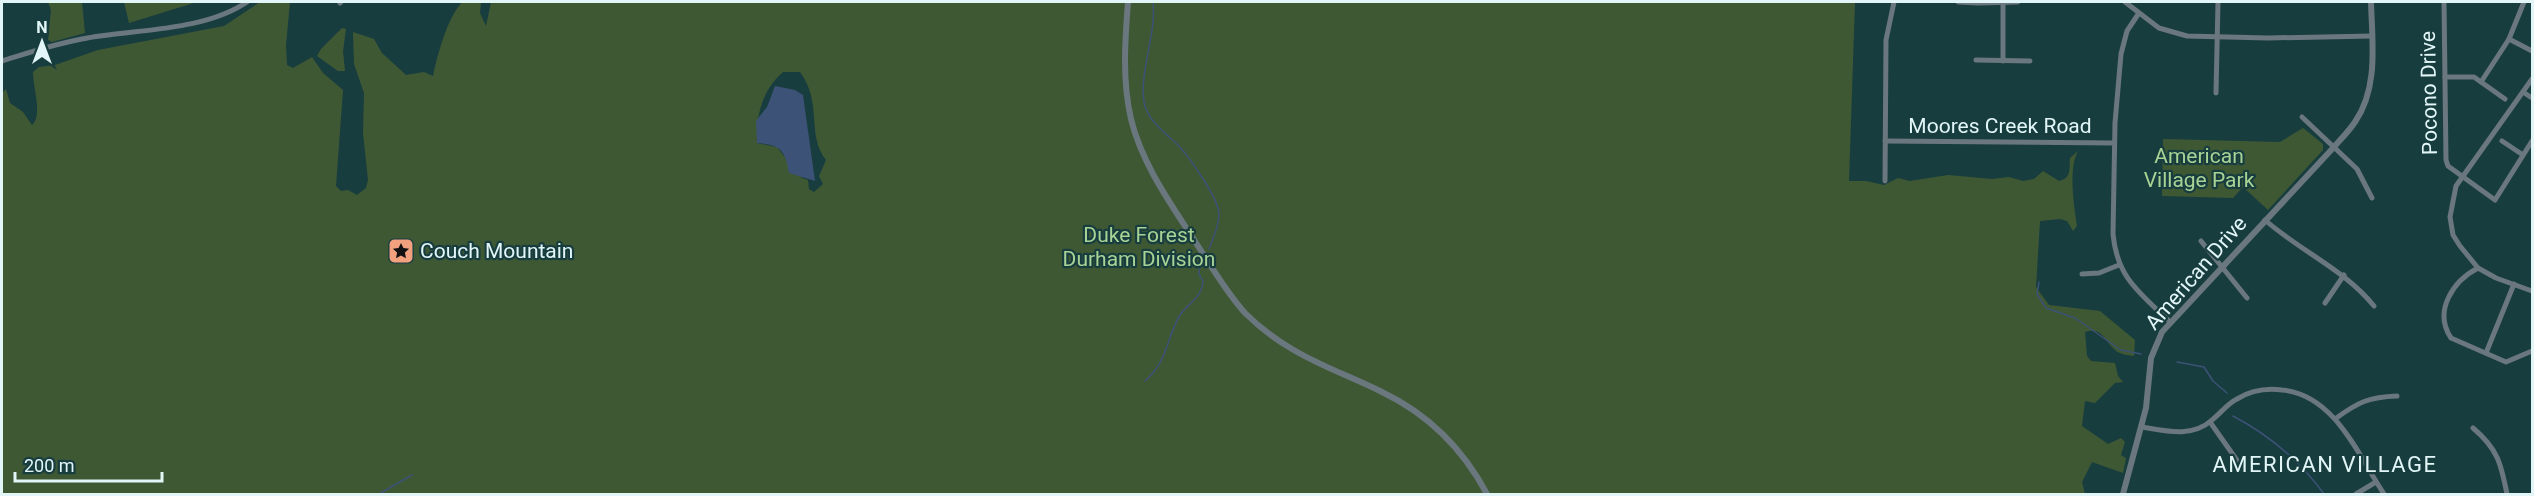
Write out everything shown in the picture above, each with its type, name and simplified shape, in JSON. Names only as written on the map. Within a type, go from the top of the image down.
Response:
[{"type":"street","points":[[2,62],[81,39],[196,22],[224,15],[247,2]]},
{"type":"street","points":[[1128,2],[1124,77],[1134,130],[1150,166],[1225,288],[1244,311],[1277,339],[1304,356],[1395,398],[1435,426],[1462,456],[1487,495]]},
{"type":"street","points":[[1885,181],[1886,40],[1894,2]]},
{"type":"street","points":[[1958,2],[2018,2]]},
{"type":"street","points":[[2125,2],[2159,28],[2175,34],[2217,37],[2372,36]]},
{"type":"street","points":[[2216,93],[2218,2]]},
{"type":"street","name":"American Drive","points":[[2123,495],[2142,426],[2157,339],[2170,322],[2355,123],[2367,96],[2372,70],[2371,2]]},
{"type":"street","name":"Pocono Drive","points":[[2444,2],[2446,160],[2451,169],[2496,200],[2523,155]]},
{"type":"street","points":[[2481,82],[2509,39],[2524,2]]},
{"type":"street","points":[[2003,3],[2003,61]]},
{"type":"street","points":[[2139,13],[2127,31],[2122,46],[2114,143],[2113,234],[2119,265],[2136,289],[2170,322]]},
{"type":"street","points":[[2509,39],[2532,51]]},
{"type":"street","points":[[1976,60],[2030,62]]},
{"type":"street","points":[[2445,77],[2470,76],[2505,99]]},
{"type":"street","points":[[2532,79],[2462,176],[2453,195],[2450,217],[2460,246],[2478,268],[2532,291]]},
{"type":"street","points":[[2523,92],[2532,98]]},
{"type":"street","points":[[2302,117],[2357,169],[2373,198]]},
{"type":"street","name":"Moores Creek Road","points":[[1885,141],[2114,143]]},
{"type":"street","points":[[2502,141],[2523,155],[2532,141]]},
{"type":"street","points":[[2265,220],[2287,239],[2344,275],[2374,306]]},
{"type":"street","points":[[2201,241],[2247,298]]},
{"type":"street","points":[[2082,274],[2099,273],[2119,265]]},
{"type":"street","points":[[2478,268],[2456,285],[2448,295],[2445,304],[2446,331],[2451,338],[2510,363],[2532,351]]},
{"type":"street","points":[[2325,303],[2344,275]]},
{"type":"street","points":[[2486,353],[2514,284]]},
{"type":"street","points":[[2142,426],[2180,433],[2210,422],[2238,398],[2268,389],[2286,390],[2307,396],[2325,408],[2335,419],[2384,495]]},
{"type":"street","points":[[2335,419],[2362,401],[2376,397],[2397,396]]},
{"type":"street","points":[[2210,422],[2241,466]]},
{"type":"street","points":[[2473,428],[2489,442],[2498,457],[2507,495]]},
{"type":"street","points":[[2356,495],[2376,482]]},
{"type":"green space","points":[[48,2],[82,2],[85,33],[52,42],[48,40],[51,10]]},
{"type":"green space","points":[[124,2],[197,2],[129,23]]},
{"type":"green space","name":"Duke Forest Durham Division","points":[[260,2],[290,2],[286,45],[287,65],[293,68],[312,57],[323,73],[343,90],[336,186],[341,191],[348,190],[357,195],[366,188],[368,180],[363,133],[364,93],[354,64],[353,32],[374,39],[382,53],[406,75],[424,72],[433,76],[440,47],[462,2],[481,2],[480,13],[486,26],[491,2],[1855,2],[1849,181],[1866,181],[1884,185],[1898,178],[1910,181],[1948,175],[1992,179],[2009,177],[2023,181],[2034,179],[2043,171],[2059,181],[2068,175],[2070,158],[2078,151],[2072,177],[2077,226],[2073,231],[2067,221],[2060,219],[2040,221],[2036,287],[2049,305],[2100,311],[2135,340],[2134,356],[2115,350],[2097,331],[2085,332],[2087,356],[2091,361],[2115,363],[2118,376],[2123,382],[2115,383],[2095,403],[2085,401],[2082,426],[2108,444],[2121,438],[2125,442],[2121,455],[2126,458],[2123,473],[2092,462],[2082,482],[2085,494],[2,494],[2,93],[6,89],[10,103],[23,112],[32,125],[37,115],[33,72],[39,67],[55,65],[98,50],[224,26]],"holes":[[[783,72],[800,72],[811,95],[817,140],[826,160],[819,176],[823,184],[814,192],[809,189],[808,180],[802,178],[777,147],[757,143],[759,113],[765,95]]]},
{"type":"green space","points":[[342,28],[346,29],[343,51],[345,71],[338,71],[317,56]]},
{"type":"green space","name":"American Village Park","points":[[2303,128],[2323,144],[2323,150],[2268,210],[2243,187],[2233,198],[2162,196],[2163,139],[2280,142]]},
{"type":"water","points":[[775,86],[795,90],[803,95],[815,181],[789,173],[786,159],[777,147],[757,143],[756,121],[767,107]]},
{"type":"waterway","points":[[1153,2],[1152,28],[1143,82],[1145,106],[1154,122],[1188,157],[1214,198],[1219,218],[1209,249]]},
{"type":"waterway","points":[[1145,381],[1158,366],[1180,315],[1200,292],[1203,281],[1199,274],[1199,264]]},
{"type":"waterway","points":[[2039,282],[2037,294],[2046,308],[2075,318],[2121,350],[2141,354]]},
{"type":"waterway","points":[[2177,362],[2204,367],[2213,381],[2227,393]]},
{"type":"waterway","points":[[2233,416],[2283,450],[2324,494]]},
{"type":"waterway","points":[[379,494],[412,475]]},
{"type":"place","name":"Couch Mountain","points":[[401,251]]},
{"type":"district","name":"AMERICAN VILLAGE","points":[[2325,464]]}]
